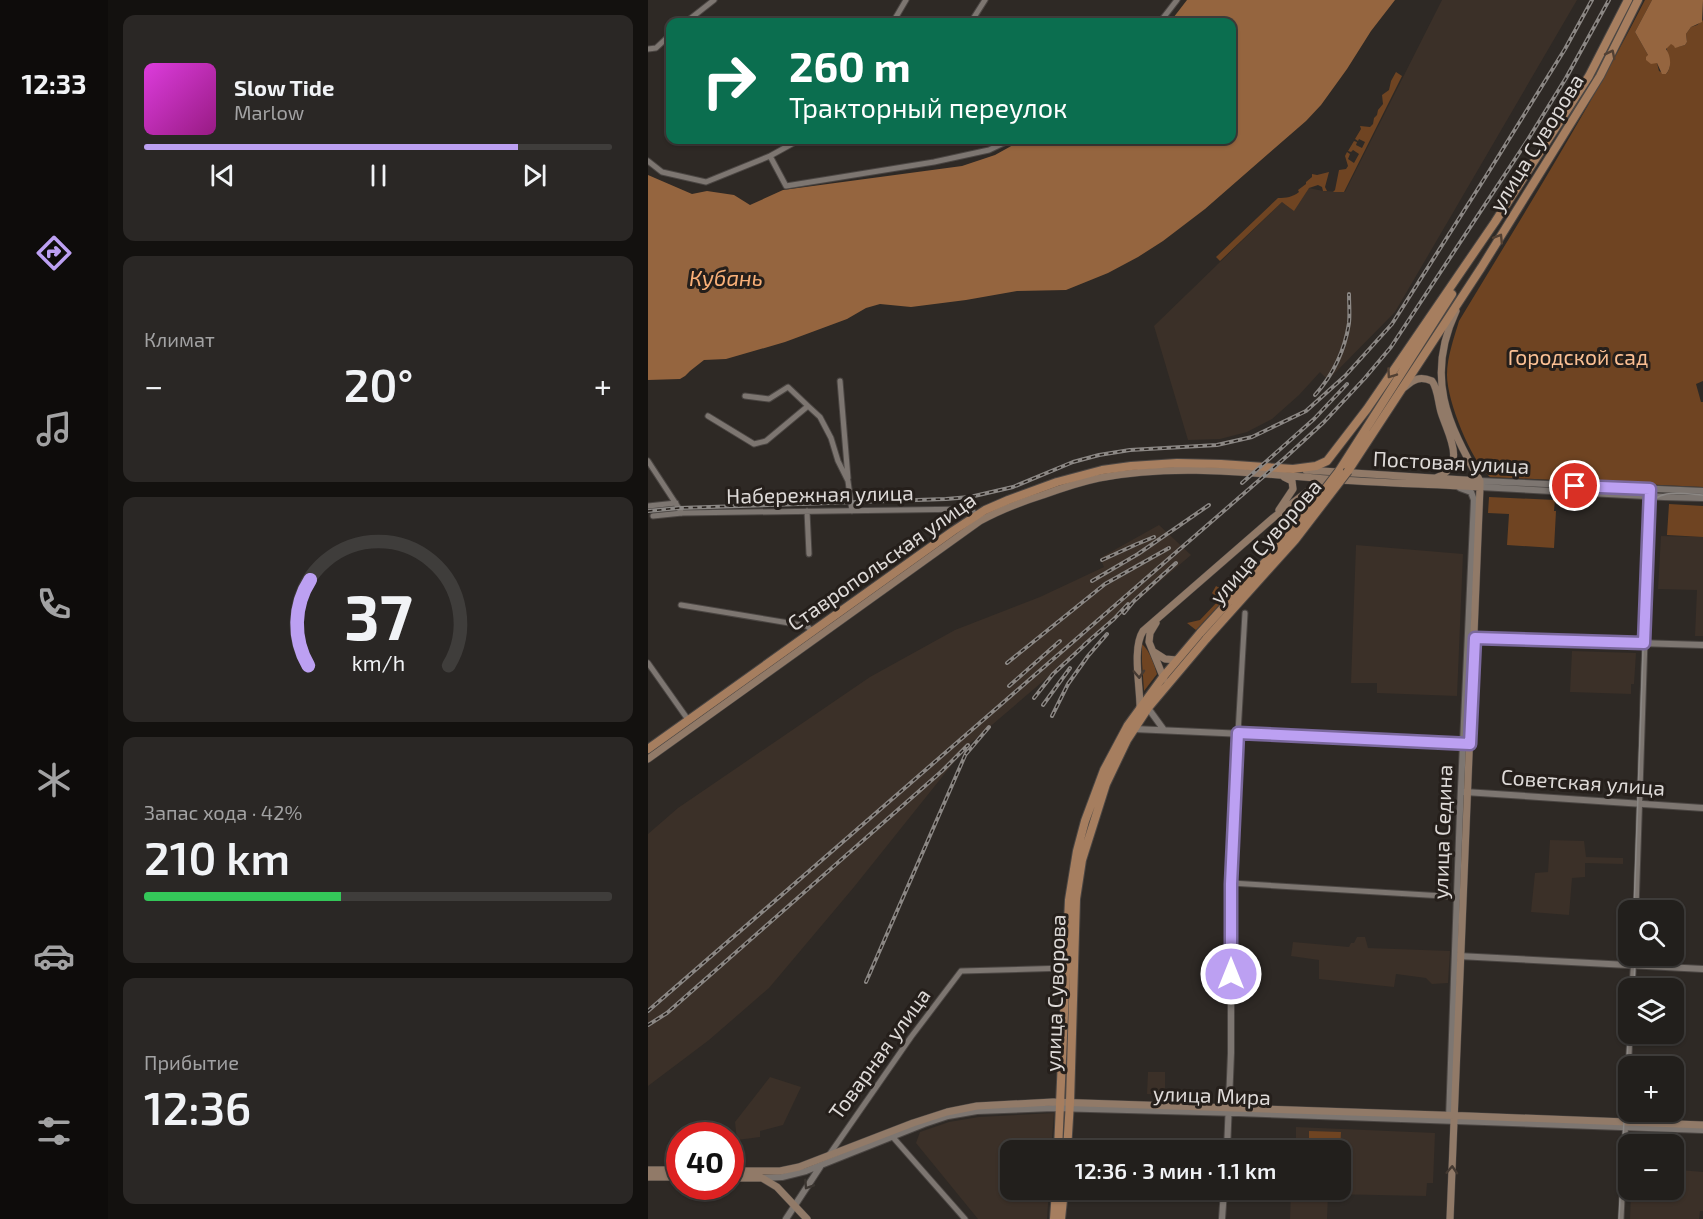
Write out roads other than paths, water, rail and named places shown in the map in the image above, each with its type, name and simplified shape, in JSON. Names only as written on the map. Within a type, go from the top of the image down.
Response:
[{"type":"main road","name":"улица Суворова","points":[[1293,469],[1321,464],[1332,456],[1367,409],[1496,222],[1589,76],[1628,0]]},
{"type":"main road","name":"улица Суворова","points":[[1392,398],[1401,391],[1468,288],[1600,76],[1638,0]]},
{"type":"main road","name":"улица Суворова","points":[[1165,681],[1178,660],[1295,540],[1322,508],[1348,471],[1496,222]]},
{"type":"main road","points":[[1468,288],[1447,330],[1442,360],[1442,393],[1448,417],[1480,484]]},
{"type":"main road","points":[[1401,391],[1418,378],[1432,381],[1436,388],[1454,453],[1447,472],[1434,478]]},
{"type":"main road","name":"Ставропольская улица","points":[[648,759],[995,505],[1078,476],[1109,469],[1177,463],[1231,464],[1342,473]]},
{"type":"main road","name":"Ставропольская улица","points":[[978,518],[1063,488],[1102,478],[1130,474],[1178,471],[1249,472],[1361,482]]},
{"type":"main road","name":"Постовая улица","points":[[1342,473],[1434,478],[1480,484]]},
{"type":"main road","points":[[1273,518],[1293,489],[1290,479],[1276,475]]},
{"type":"main road","points":[[1273,518],[1327,479]]},
{"type":"main road","name":"Постовая улица","points":[[1361,482],[1453,486],[1480,484]]},
{"type":"main road","name":"улица Седина","points":[[1450,1219],[1458,956],[1480,484]]},
{"type":"main road","name":"улица Суворова","points":[[1139,642],[1143,631],[1273,518]]},
{"type":"main road","points":[[1165,611],[1148,639],[1165,681]]},
{"type":"main road","name":"Ставропольская улица","points":[[648,749],[815,635]]},
{"type":"main road","name":"улица Суворова","points":[[1067,1140],[1070,968],[1082,860],[1106,784],[1131,727],[1144,707],[1204,635]]},
{"type":"main road","points":[[1144,707],[1138,656],[1139,642],[1144,638],[1148,639]]},
{"type":"main road","points":[[1152,651],[1165,659],[1178,660]]},
{"type":"main road","name":"улица Суворова","points":[[1060,1140],[1066,1105]]},
{"type":"main road","name":"улица Мира","points":[[744,1171],[791,1170],[947,1112],[977,1106],[1066,1105],[1703,1127]]},
{"type":"main road","points":[[648,1170],[666,1170]]},
{"type":"main road","points":[[648,1177],[666,1177]]},
{"type":"main road","name":"улица Мира","points":[[744,1178],[762,1178]]},
{"type":"main road","points":[[762,1178],[777,1187],[807,1219]]},
{"type":"main road","points":[[1054,1219],[1055,1200]]},
{"type":"main road","points":[[1061,1219],[1063,1200]]},
{"type":"street","points":[[691,18],[714,0]]},
{"type":"street","points":[[895,18],[906,0]]},
{"type":"street","points":[[973,18],[980,4],[985,0]]},
{"type":"street","points":[[1163,18],[1177,0]]},
{"type":"street","points":[[648,49],[656,48],[666,39]]},
{"type":"street","points":[[648,161],[662,172],[706,182],[770,156],[791,144]]},
{"type":"street","points":[[770,156],[786,186],[934,162],[989,150],[1002,144]]},
{"type":"street","points":[[840,381],[852,511]]},
{"type":"street","points":[[746,396],[769,399],[788,387],[820,417],[848,481]]},
{"type":"street","points":[[708,416],[754,444],[765,441],[808,406]]},
{"type":"street","points":[[648,461],[682,513]]},
{"type":"street","name":"Постовая улица","points":[[1480,484],[1703,498]]},
{"type":"street","name":"улица Седина","points":[[1453,486],[1469,491],[1474,497],[1472,638]]},
{"type":"street","name":"Постовая улица","points":[[1650,493],[1703,491]]},
{"type":"street","points":[[1635,900],[1650,493]]},
{"type":"street","points":[[648,506],[676,503]]},
{"type":"street","name":"Набережная улица","points":[[653,516],[682,513],[971,509],[978,518]]},
{"type":"street","points":[[807,511],[809,554]]},
{"type":"street","points":[[681,605],[807,626],[815,635]]},
{"type":"street","points":[[1228,1140],[1231,884],[1245,613]]},
{"type":"street","points":[[1472,638],[1703,645]]},
{"type":"street","points":[[648,663],[689,721]]},
{"type":"street","points":[[1144,707],[1164,730]]},
{"type":"street","points":[[1131,727],[1467,744]]},
{"type":"street","name":"Советская улица","points":[[1465,792],[1703,808]]},
{"type":"street","points":[[1231,884],[1461,897]]},
{"type":"street","points":[[1458,956],[1618,964]]},
{"type":"street","points":[[1650,966],[1703,969]]},
{"type":"street","name":"Товарная улица","points":[[828,1157],[911,1037],[961,970],[1070,968]]},
{"type":"street","points":[[1621,1219],[1630,1044]]},
{"type":"street","points":[[890,1134],[965,1219]]},
{"type":"street","name":"улица Мира","points":[[762,1178],[796,1174],[822,1165],[890,1134]]},
{"type":"street","points":[[786,1219],[828,1157]]},
{"type":"street","points":[[1222,1219],[1223,1200]]},
{"type":"water","name":"Кубань","points":[[1187,0],[1395,0],[1321,105],[1306,121],[1205,209],[1163,241],[1108,273],[1066,290],[1017,291],[911,307],[880,304],[785,342],[726,359],[704,360],[680,379],[648,380],[648,175],[692,194],[707,191],[734,195],[750,205],[783,190],[962,166],[995,155],[1015,144],[1236,144],[1236,18],[1173,18]]},
{"type":"water","points":[[1652,0],[1703,0],[1702,22],[1691,27],[1686,34],[1685,45],[1675,48],[1671,44],[1666,49],[1670,62],[1666,74],[1662,74],[1657,63],[1651,64],[1646,60],[1648,55],[1635,32]]},
{"type":"tram line","points":[[1634,900],[1648,509],[1657,497],[1671,493],[1703,495]]},
{"type":"tram line","points":[[1634,978],[1635,966]]},
{"type":"tram line","points":[[1619,1219],[1628,1044]]},
{"type":"railway","points":[[648,511],[970,497],[1013,487],[1073,462],[1099,455],[1130,450],[1217,445],[1252,437],[1306,411],[1345,376],[1392,324],[1565,49],[1592,0]]},
{"type":"railway","points":[[648,1011],[1324,422],[1391,347],[1527,141],[1566,78],[1609,0]]},
{"type":"railway","points":[[1315,395],[1333,370],[1345,342],[1349,323],[1349,294]]},
{"type":"railway","points":[[1242,483],[1314,419],[1347,384]]},
{"type":"railway","points":[[1092,581],[1138,554],[1209,505]]},
{"type":"railway","points":[[1102,560],[1154,537]]},
{"type":"railway","points":[[1007,663],[1105,584],[1169,548]]},
{"type":"railway","points":[[1124,613],[1176,563]]},
{"type":"railway","points":[[1084,645],[1128,604]]},
{"type":"railway","points":[[1052,716],[1068,684],[1107,634]]},
{"type":"railway","points":[[1034,698],[1053,674],[1090,640]]},
{"type":"railway","points":[[1009,686],[1060,641]]},
{"type":"railway","points":[[1043,705],[1070,668]]},
{"type":"railway","points":[[966,754],[989,727]]},
{"type":"railway","points":[[648,1025],[667,1013],[942,771],[968,745]]},
{"type":"railway","points":[[866,982],[967,751]]},
{"type":"park label","name":"Городской сад","points":[[1578,358]]}]
